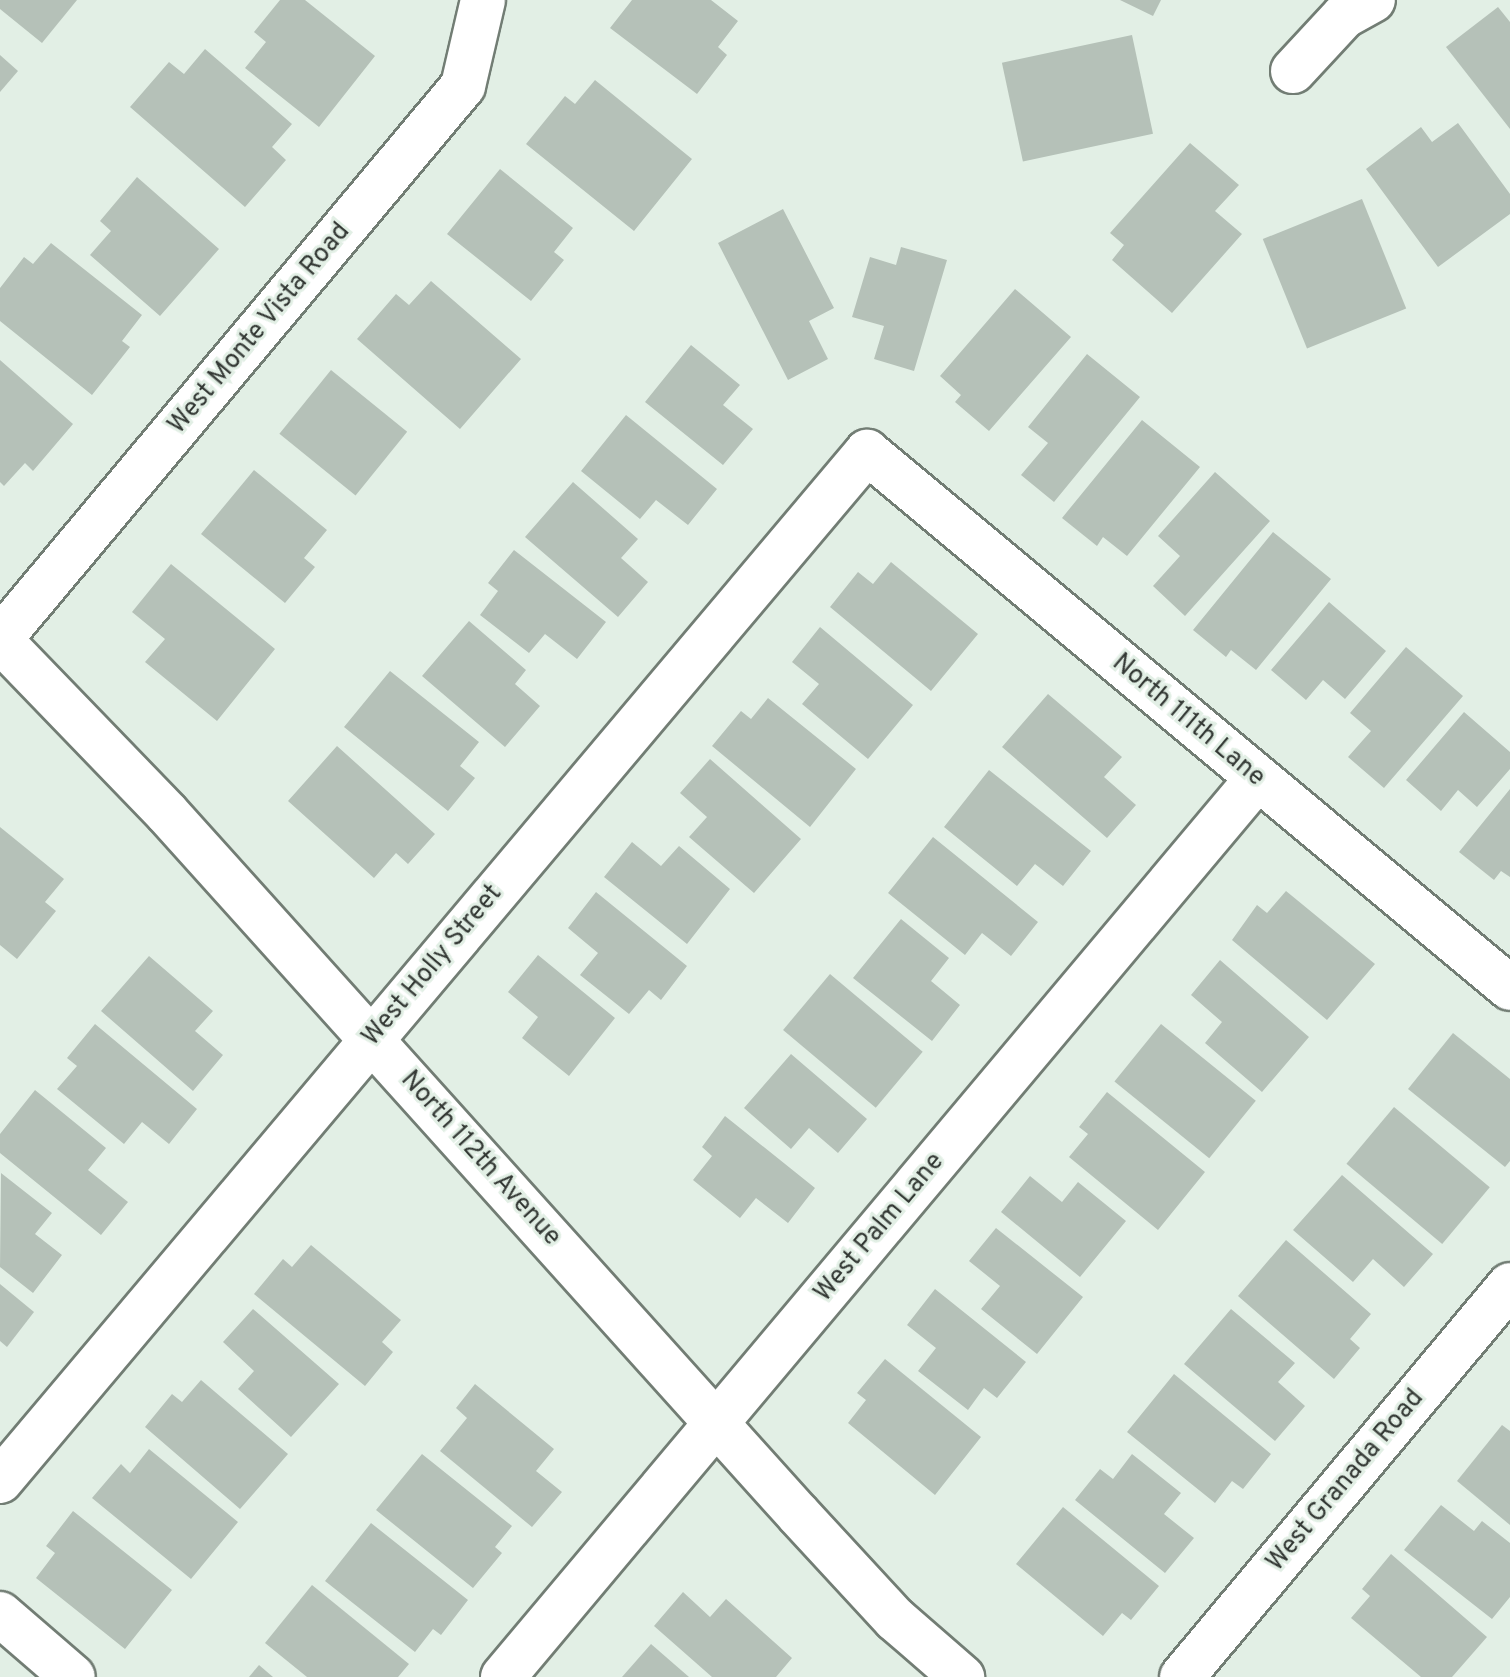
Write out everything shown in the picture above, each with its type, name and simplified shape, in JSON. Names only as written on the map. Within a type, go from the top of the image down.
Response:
[{"type":"street","name":"West Monte Vista Road","points":[[0,639],[463,86],[483,0]]},
{"type":"street","points":[[1293,71],[1344,16],[1373,0]]},
{"type":"street","name":"North 111th Lane","points":[[867,452],[1510,988]]},
{"type":"street","name":"West Holly Street","points":[[0,1481],[867,452]]},
{"type":"street","name":"North 112th Avenue","points":[[0,639],[167,813],[895,1619],[962,1677]]},
{"type":"street","name":"West Palm Lane","points":[[503,1677],[1257,779]]},
{"type":"street","name":"West Granada Road","points":[[1182,1677],[1510,1285]]},
{"type":"street","points":[[0,1614],[73,1677]]},
{"type":"building","points":[[0,0],[77,0],[42,43],[0,9]]},
{"type":"building","points":[[280,0],[305,0],[375,56],[319,127],[245,68],[266,42],[254,32]]},
{"type":"building","points":[[632,0],[711,0],[738,21],[718,47],[727,55],[697,94],[610,28]]},
{"type":"building","points":[[1120,0],[1161,0],[1153,16]]},
{"type":"building","points":[[1498,7],[1510,22],[1510,129],[1446,47]]},
{"type":"building","points":[[1132,35],[1153,134],[1023,161],[1002,63]]},
{"type":"building","points":[[205,49],[292,124],[272,147],[286,160],[245,207],[130,107],[169,62],[184,74]]},
{"type":"building","points":[[0,55],[18,71],[0,92]]},
{"type":"building","points":[[595,80],[692,159],[634,231],[526,144],[565,96],[575,104]]},
{"type":"building","points":[[1458,123],[1510,194],[1510,214],[1438,267],[1366,169],[1421,127],[1432,142]]},
{"type":"building","points":[[1190,143],[1239,185],[1215,211],[1242,234],[1172,313],[1112,260],[1124,245],[1110,233]]},
{"type":"building","points":[[500,169],[573,228],[554,252],[564,260],[531,301],[447,234]]},
{"type":"building","points":[[137,177],[219,249],[160,316],[90,255],[111,231],[100,221]]},
{"type":"building","points":[[1362,199],[1406,308],[1307,348],[1263,239]]},
{"type":"building","points":[[783,209],[834,308],[809,321],[828,359],[788,380],[718,243]]},
{"type":"building","points":[[51,243],[142,315],[122,341],[130,347],[92,395],[0,321],[0,288],[24,257],[33,264]]},
{"type":"building","points":[[901,247],[947,260],[914,371],[874,359],[884,326],[852,317],[870,257],[896,265]]},
{"type":"building","points":[[431,281],[521,359],[460,429],[357,339],[396,294],[409,305]]},
{"type":"building","points":[[1015,289],[1071,337],[989,431],[955,402],[961,395],[940,376]]},
{"type":"building","points":[[691,345],[740,385],[723,405],[753,429],[723,465],[645,402]]},
{"type":"building","points":[[1087,354],[1140,397],[1054,502],[1021,475],[1048,443],[1028,427]]},
{"type":"building","points":[[0,360],[73,424],[33,471],[25,463],[4,486],[0,482]]},
{"type":"building","points":[[331,370],[407,432],[356,495],[279,434]]},
{"type":"building","points":[[626,415],[717,489],[688,525],[656,500],[640,519],[581,471]]},
{"type":"building","points":[[1142,420],[1200,467],[1127,556],[1103,537],[1097,546],[1062,518]]},
{"type":"building","points":[[254,470],[327,530],[304,558],[315,567],[285,603],[201,534]]},
{"type":"building","points":[[1215,472],[1270,521],[1185,616],[1153,586],[1180,556],[1158,536]]},
{"type":"building","points":[[573,482],[638,539],[621,558],[648,582],[618,617],[525,537]]},
{"type":"building","points":[[1273,532],[1331,579],[1256,670],[1231,650],[1226,657],[1193,630]]},
{"type":"building","points":[[514,550],[606,622],[577,659],[545,634],[529,653],[480,615],[498,591],[488,583]]},
{"type":"building","points":[[891,562],[978,634],[931,691],[830,607],[858,572],[873,584]]},
{"type":"building","points":[[171,564],[275,649],[217,721],[145,662],[165,639],[132,612]]},
{"type":"building","points":[[1329,602],[1386,651],[1345,699],[1323,680],[1306,700],[1271,670]]},
{"type":"building","points":[[469,621],[526,670],[515,684],[540,706],[505,747],[422,676]]},
{"type":"building","points":[[820,627],[913,705],[868,759],[802,704],[819,684],[792,662]]},
{"type":"building","points":[[1406,647],[1463,696],[1384,788],[1348,757],[1371,731],[1350,713]]},
{"type":"building","points":[[390,671],[479,742],[460,766],[475,778],[448,811],[344,727]]},
{"type":"building","points":[[1048,694],[1122,757],[1104,777],[1136,805],[1107,838],[1002,747]]},
{"type":"building","points":[[768,698],[856,769],[810,827],[712,746],[741,711],[751,719]]},
{"type":"building","points":[[1464,712],[1510,752],[1510,769],[1477,807],[1458,790],[1441,811],[1406,780]]},
{"type":"building","points":[[337,746],[435,834],[408,864],[396,853],[374,878],[288,801]]},
{"type":"building","points":[[710,759],[801,839],[754,893],[689,837],[707,817],[680,793]]},
{"type":"building","points":[[989,770],[1091,851],[1063,886],[1035,864],[1017,886],[944,827]]},
{"type":"building","points":[[1510,789],[1510,877],[1501,871],[1494,880],[1459,852]]},
{"type":"building","points":[[0,827],[64,879],[45,902],[56,911],[17,959],[0,945]]},
{"type":"building","points":[[933,837],[1038,922],[1011,956],[982,933],[965,955],[888,893]]},
{"type":"building","points":[[632,842],[661,866],[679,846],[730,889],[687,944],[604,877]]},
{"type":"building","points":[[1286,891],[1375,964],[1327,1020],[1232,940],[1257,905],[1267,913]]},
{"type":"building","points":[[596,892],[687,966],[661,1000],[649,990],[629,1014],[580,975],[598,953],[568,928]]},
{"type":"building","points":[[901,919],[949,958],[931,981],[960,1005],[932,1041],[853,978]]},
{"type":"building","points":[[538,955],[615,1018],[569,1076],[522,1038],[538,1017],[508,992]]},
{"type":"building","points":[[149,956],[213,1011],[195,1031],[223,1055],[193,1091],[101,1011]]},
{"type":"building","points":[[1220,960],[1309,1037],[1262,1092],[1205,1043],[1222,1022],[1191,995]]},
{"type":"building","points":[[830,974],[923,1052],[876,1108],[783,1030]]},
{"type":"building","points":[[95,1024],[197,1109],[169,1144],[142,1122],[124,1144],[57,1089],[77,1066],[67,1058]]},
{"type":"building","points":[[1161,1024],[1256,1101],[1209,1158],[1114,1082]]},
{"type":"building","points":[[1453,1033],[1510,1079],[1510,1161],[1505,1167],[1408,1089]]},
{"type":"building","points":[[791,1054],[867,1119],[838,1153],[809,1128],[791,1149],[744,1108]]},
{"type":"building","points":[[35,1090],[106,1148],[88,1170],[128,1202],[101,1235],[0,1153],[0,1134]]},
{"type":"building","points":[[1107,1092],[1205,1172],[1158,1230],[1069,1157],[1088,1134],[1079,1127]]},
{"type":"building","points":[[1394,1107],[1490,1187],[1442,1244],[1346,1164]]},
{"type":"building","points":[[725,1116],[815,1188],[788,1223],[756,1198],[740,1218],[693,1180],[712,1156],[702,1147]]},
{"type":"building","points":[[1,1173],[52,1213],[35,1234],[62,1255],[33,1293],[0,1267]]},
{"type":"building","points":[[1342,1175],[1433,1254],[1404,1287],[1373,1259],[1353,1282],[1293,1230]]},
{"type":"building","points":[[1030,1176],[1062,1202],[1078,1182],[1126,1221],[1080,1277],[1001,1212]]},
{"type":"building","points":[[996,1228],[1083,1297],[1037,1354],[981,1309],[1000,1286],[969,1261]]},
{"type":"building","points":[[1286,1240],[1371,1314],[1350,1339],[1360,1348],[1334,1379],[1238,1296]]},
{"type":"building","points":[[311,1245],[401,1320],[382,1342],[393,1352],[365,1386],[254,1294],[283,1259],[292,1267]]},
{"type":"building","points":[[0,1284],[34,1312],[7,1347],[0,1341]]},
{"type":"building","points":[[935,1289],[1026,1362],[997,1398],[984,1388],[968,1410],[918,1371],[936,1348],[907,1325]]},
{"type":"building","points":[[253,1309],[339,1384],[291,1437],[238,1389],[254,1371],[223,1342]]},
{"type":"building","points":[[1231,1309],[1295,1363],[1278,1382],[1305,1406],[1275,1441],[1184,1364]]},
{"type":"building","points":[[885,1359],[981,1437],[935,1495],[848,1423],[866,1400],[857,1393]]},
{"type":"building","points":[[1174,1374],[1271,1454],[1243,1489],[1232,1481],[1215,1503],[1127,1432]]},
{"type":"building","points":[[201,1380],[288,1454],[240,1509],[145,1427],[172,1394],[182,1402]]},
{"type":"building","points":[[475,1384],[554,1449],[536,1471],[562,1492],[532,1527],[440,1451],[467,1418],[456,1408]]},
{"type":"building","points":[[1502,1425],[1510,1431],[1510,1525],[1457,1481]]},
{"type":"building","points":[[149,1449],[238,1522],[191,1579],[92,1498],[121,1464],[130,1473]]},
{"type":"building","points":[[422,1454],[512,1526],[495,1547],[502,1553],[473,1588],[376,1510]]},
{"type":"building","points":[[1132,1454],[1181,1493],[1164,1514],[1194,1538],[1165,1573],[1075,1500],[1100,1469],[1113,1479]]},
{"type":"building","points":[[1441,1505],[1474,1531],[1482,1521],[1510,1543],[1510,1597],[1492,1619],[1404,1550]]},
{"type":"building","points":[[1063,1507],[1159,1586],[1131,1620],[1122,1613],[1103,1636],[1016,1564]]},
{"type":"building","points":[[73,1511],[172,1590],[125,1649],[36,1578],[55,1553],[46,1546]]},
{"type":"building","points":[[371,1523],[468,1600],[441,1635],[433,1629],[415,1652],[325,1581]]},
{"type":"building","points":[[1391,1554],[1487,1637],[1452,1677],[1421,1677],[1351,1618],[1370,1596],[1362,1589]]},
{"type":"building","points":[[312,1585],[409,1664],[398,1677],[307,1677],[265,1643]]},
{"type":"building","points":[[683,1592],[710,1617],[726,1599],[792,1658],[776,1677],[712,1677],[654,1626]]},
{"type":"building","points":[[651,1644],[689,1677],[622,1677]]},
{"type":"building","points":[[259,1665],[273,1677],[249,1677]]}]
